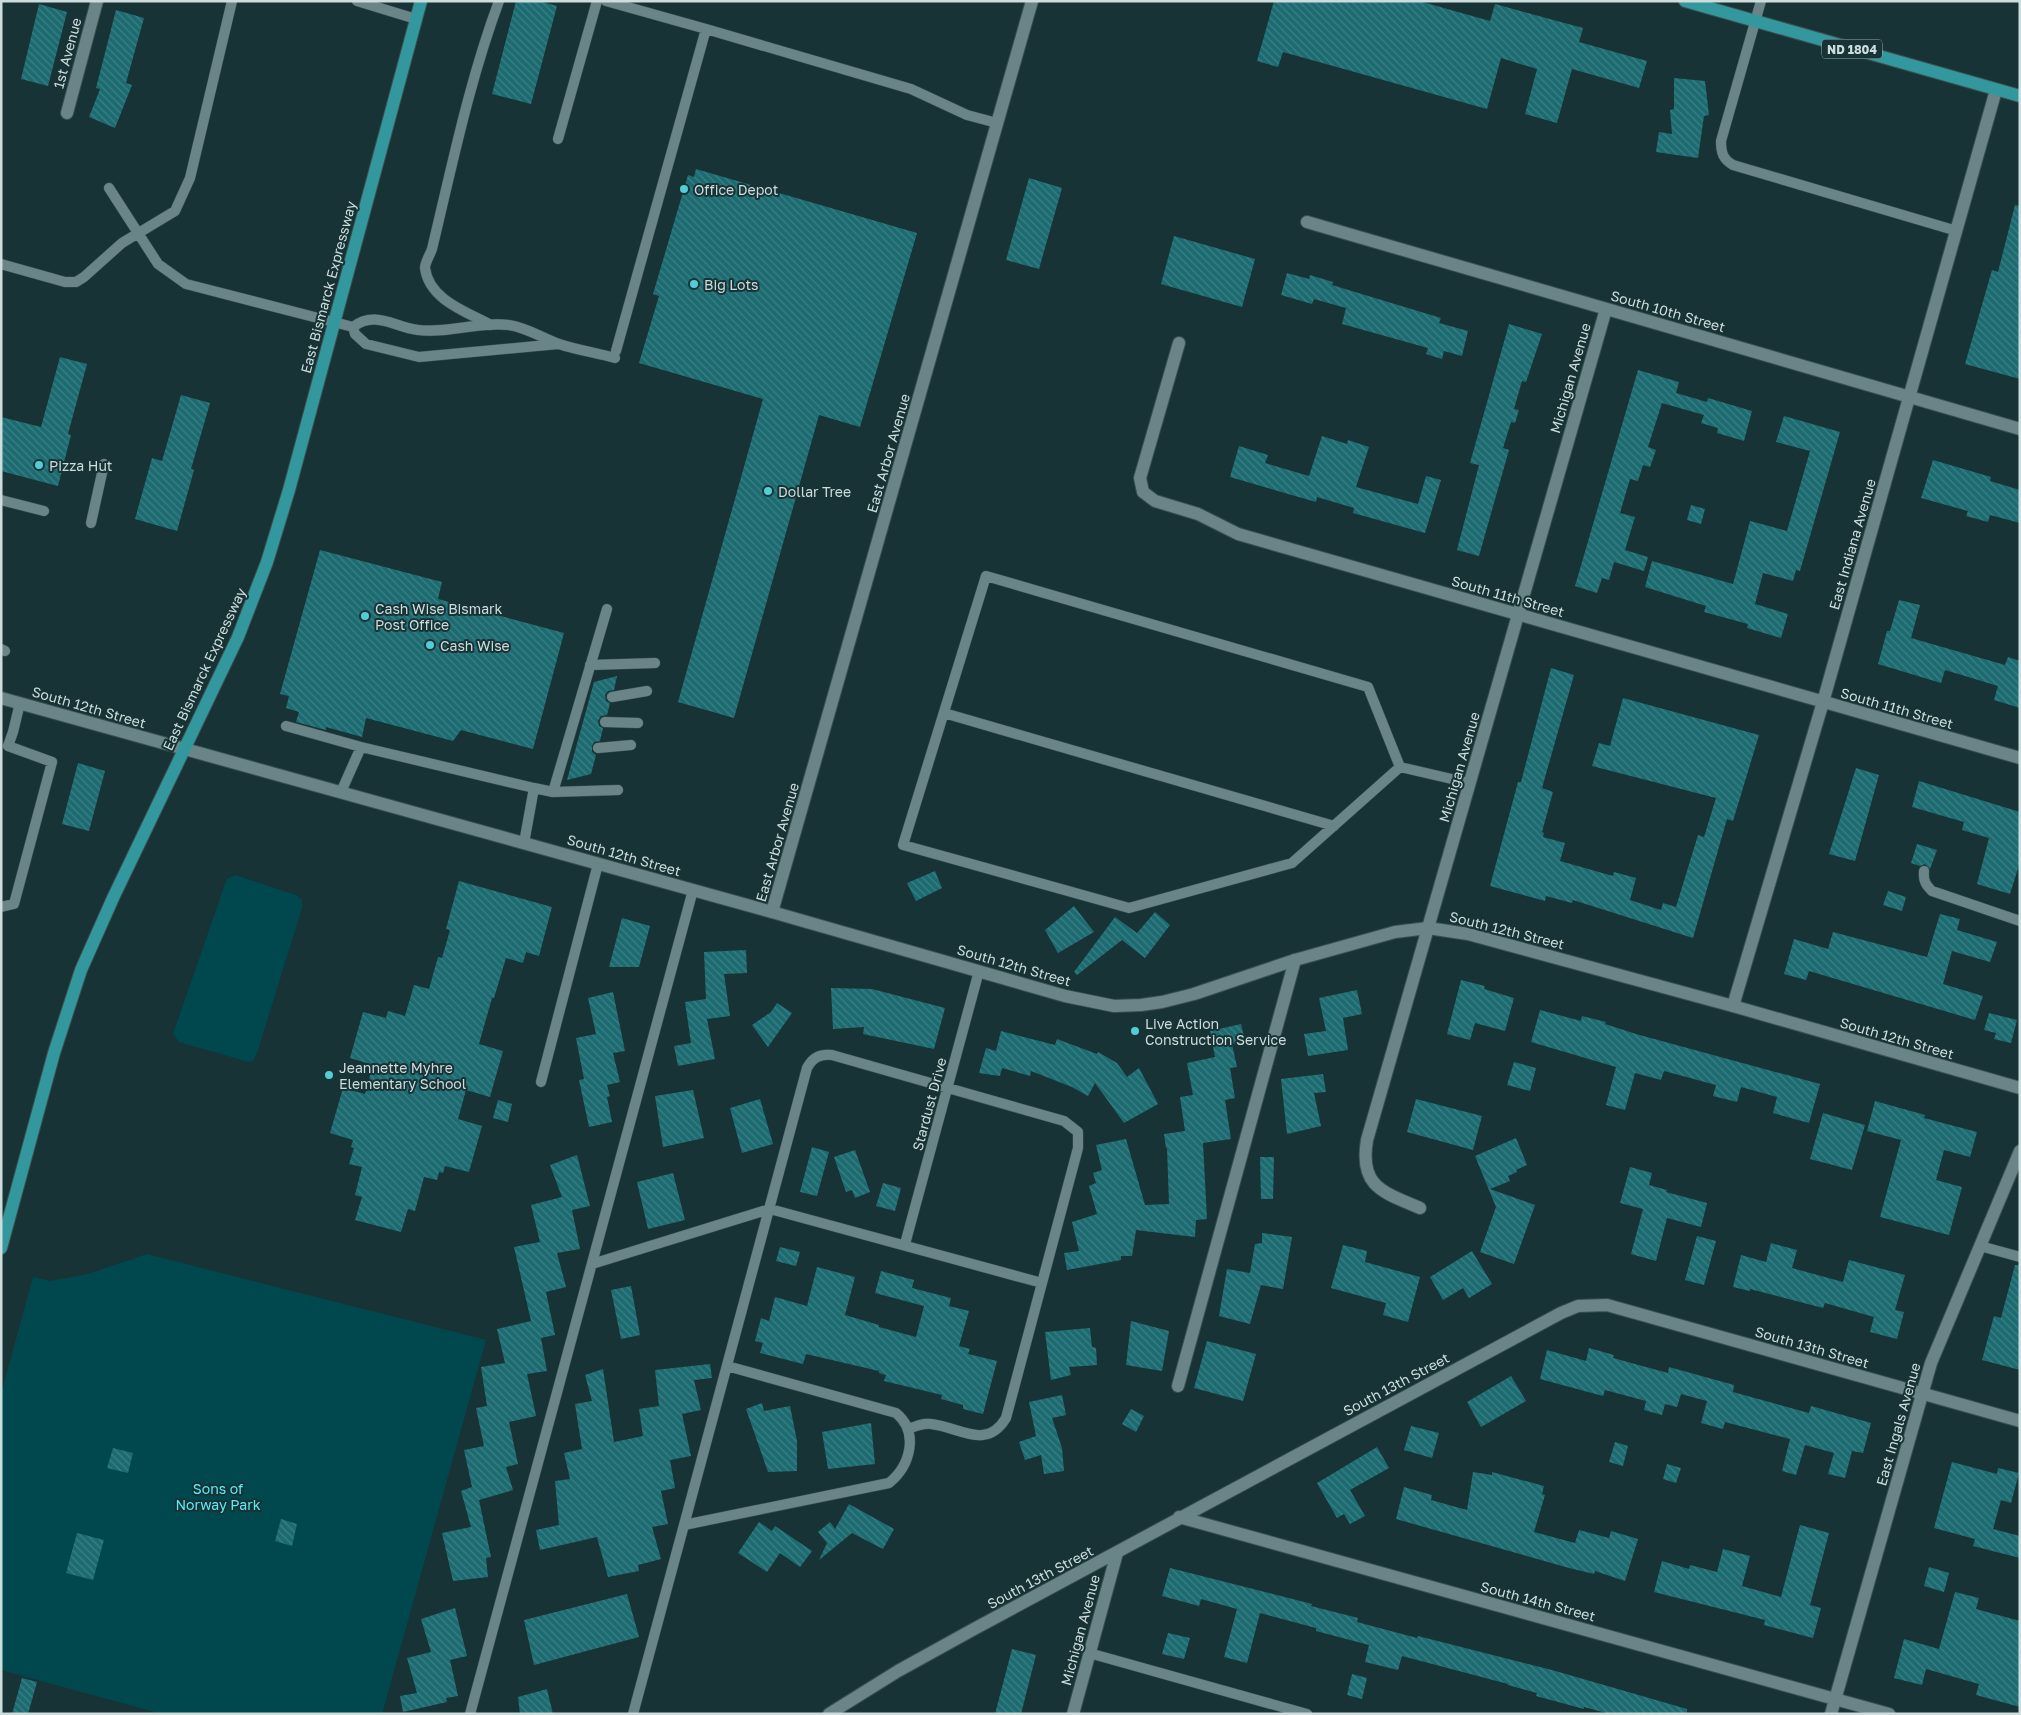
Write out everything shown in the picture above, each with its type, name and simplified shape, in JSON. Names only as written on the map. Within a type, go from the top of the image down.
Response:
[{"type":"main road","name":"East Bismarck Expressway","points":[[1,1248],[54,1053],[78,977],[97,932],[238,637],[267,562],[289,490],[421,1]]},
{"type":"main road","name":"ND 1804","points":[[1684,1],[2020,96]]},
{"type":"street","name":"1st Avenue","points":[[67,113],[97,1]]},
{"type":"street","name":"East Arbor Avenue","points":[[772,912],[1032,1]]},
{"type":"street","name":"East Indiana Avenue","points":[[1733,1006],[1823,702],[1996,90]]},
{"type":"street","name":"South 10th Street","points":[[1307,222],[2020,429]]},
{"type":"street","name":"Michigan Avenue","points":[[1420,1208],[1380,1189],[1371,1180],[1366,1167],[1365,1154],[1606,309]]},
{"type":"street","name":"South 11th Street","points":[[1179,343],[1140,478],[1143,492],[1148,497],[1198,514],[1238,534],[2020,758]]},
{"type":"street","name":"South 12th Street","points":[[1,698],[979,971],[1084,1000],[1114,1006],[1141,1005],[1194,994],[1295,960],[1393,933],[1428,928],[1468,934],[1733,1006],[2020,1088]]},
{"type":"street","points":[[1178,1386],[1295,960]]},
{"type":"street","name":"East Ingals Avenue","points":[[1831,1714],[1931,1363],[2020,1151]]},
{"type":"street","name":"South 13th Street","points":[[829,1714],[898,1672],[1179,1517],[1561,1313],[1578,1306],[1607,1305],[2020,1421]]},
{"type":"street","name":"South 14th Street","points":[[1179,1517],[1889,1714]]},
{"type":"street","name":"Michigan Avenue","points":[[1073,1714],[1116,1553]]},
{"type":"lane","points":[[1,264],[65,282],[76,282],[122,242],[175,211],[190,178],[232,1]]},
{"type":"lane","points":[[357,1],[416,19]]},
{"type":"lane","points":[[491,325],[441,298],[431,285],[425,266],[432,249],[464,114],[484,42],[499,1]]},
{"type":"lane","points":[[558,140],[597,1]]},
{"type":"lane","points":[[606,1],[911,89],[967,115],[997,123]]},
{"type":"lane","points":[[1761,1],[1721,141],[1722,156],[1734,165],[1957,231]]},
{"type":"lane","points":[[353,327],[359,322],[373,318],[406,328],[430,331],[509,325],[524,329],[559,344],[615,354],[706,30]]},
{"type":"lane","points":[[110,188],[158,264],[186,284],[353,327]]},
{"type":"lane","points":[[353,327],[355,334],[366,344],[419,357],[559,344]]},
{"type":"lane","points":[[91,523],[104,464]]},
{"type":"lane","points":[[1,500],[44,511]]},
{"type":"lane","points":[[986,576],[1368,687],[1400,767],[1292,862],[1129,908],[903,845],[986,576]]},
{"type":"lane","points":[[553,792],[572,728],[585,701],[590,665],[607,609]]},
{"type":"lane","points":[[590,665],[655,663]]},
{"type":"lane","points":[[612,697],[647,691]]},
{"type":"lane","points":[[1,907],[14,904],[52,762],[5,745],[13,732],[20,704]]},
{"type":"lane","points":[[944,713],[1334,826]]},
{"type":"lane","points":[[605,722],[638,723]]},
{"type":"lane","points":[[572,728],[583,725]]},
{"type":"lane","points":[[286,726],[361,747],[553,792],[618,790]]},
{"type":"lane","points":[[598,748],[631,745]]},
{"type":"lane","points":[[341,792],[361,747]]},
{"type":"lane","points":[[564,753],[576,750]]},
{"type":"lane","points":[[1400,767],[1470,783]]},
{"type":"lane","points":[[524,843],[534,788]]},
{"type":"lane","points":[[541,1082],[598,864]]},
{"type":"lane","points":[[1924,871],[1923,879],[1932,891],[2020,921]]},
{"type":"lane","points":[[470,1714],[693,890]]},
{"type":"lane","name":"Stardust Drive","points":[[905,1244],[979,971]]},
{"type":"lane","points":[[633,1714],[807,1068],[811,1060],[816,1056],[832,1055],[1064,1121],[1078,1132],[1078,1148],[1006,1418],[1001,1427],[994,1433],[985,1436],[976,1436],[933,1424],[924,1424],[908,1429]]},
{"type":"lane","points":[[592,1264],[770,1208],[1042,1283]]},
{"type":"lane","points":[[1980,1246],[2020,1257]]},
{"type":"lane","points":[[684,1525],[890,1483],[899,1475],[905,1464],[910,1440],[908,1429],[903,1419],[896,1413],[727,1366]]},
{"type":"lane","points":[[1090,1653],[1307,1714]]},
{"type":"green space","points":[[235,875],[296,895],[302,900],[302,908],[257,1053],[253,1061],[249,1062],[179,1042],[173,1034],[225,884],[227,879]]},
{"type":"green space","name":"Sons of Norway Park","points":[[147,1254],[486,1340],[382,1714],[162,1714],[1,1670],[1,1394],[33,1277],[50,1281],[88,1274]]},
{"type":"building","points":[[516,1],[539,1],[557,6],[531,104],[492,94]]},
{"type":"building","points":[[1274,1],[1419,1],[1490,21],[1495,4],[1583,28],[1579,42],[1647,61],[1639,88],[1572,69],[1557,123],[1525,114],[1537,69],[1501,58],[1487,109],[1283,52],[1278,67],[1257,61]]},
{"type":"building","points":[[39,4],[67,12],[48,86],[21,79]]},
{"type":"building","points":[[116,10],[144,18],[126,83],[132,85],[115,128],[89,117],[100,89],[96,88]]},
{"type":"building","points":[[1674,78],[1705,81],[1709,115],[1704,116],[1698,158],[1656,152],[1659,132],[1672,134],[1670,110],[1674,109]]},
{"type":"building","points":[[696,169],[917,233],[860,427],[819,415],[734,718],[678,702],[763,399],[639,363],[659,296],[653,294],[688,175],[694,177]]},
{"type":"building","points":[[1029,178],[1062,188],[1039,269],[1006,260]]},
{"type":"building","points":[[2015,205],[2020,206],[2020,379],[1965,364],[1992,270],[1998,272]]},
{"type":"building","points":[[1174,236],[1255,259],[1242,307],[1161,284]]},
{"type":"building","points":[[1287,273],[1309,279],[1310,275],[1333,282],[1332,285],[1441,318],[1439,323],[1468,331],[1462,356],[1444,351],[1442,359],[1426,354],[1428,348],[1342,324],[1346,308],[1314,299],[1312,304],[1281,295]]},
{"type":"building","points":[[1509,324],[1542,334],[1526,382],[1522,381],[1514,409],[1519,410],[1515,423],[1511,422],[1503,448],[1509,450],[1479,556],[1457,550],[1479,465],[1470,463]]},
{"type":"building","points":[[60,357],[87,364],[68,434],[71,435],[58,486],[1,471],[1,417],[41,427]]},
{"type":"building","points":[[1638,370],[1679,382],[1676,393],[1707,402],[1708,398],[1752,411],[1744,441],[1717,433],[1718,428],[1701,423],[1704,415],[1662,403],[1648,447],[1656,450],[1650,467],[1643,465],[1638,481],[1630,479],[1620,513],[1635,517],[1625,550],[1648,557],[1644,571],[1614,562],[1609,580],[1602,578],[1597,593],[1575,586]]},
{"type":"building","points":[[181,395],[210,403],[191,469],[194,470],[177,531],[135,519],[152,458],[162,461]]},
{"type":"building","points":[[1784,416],[1840,432],[1800,571],[1796,570],[1793,581],[1763,573],[1755,604],[1788,614],[1781,638],[1747,628],[1748,624],[1704,612],[1706,606],[1645,587],[1652,561],[1733,584],[1750,521],[1787,531],[1810,451],[1776,442]]},
{"type":"building","points":[[1322,436],[1347,444],[1348,440],[1369,447],[1356,487],[1418,504],[1426,476],[1441,480],[1425,533],[1353,513],[1354,508],[1317,497],[1316,502],[1230,477],[1239,446],[1268,455],[1265,463],[1309,476]]},
{"type":"building","points":[[1933,460],[1991,477],[1990,481],[2020,490],[2020,523],[1990,515],[1988,522],[1966,516],[1968,511],[1921,498]]},
{"type":"building","points":[[1691,505],[1705,509],[1701,524],[1687,520]]},
{"type":"building","points":[[320,550],[442,582],[438,599],[564,633],[533,749],[461,730],[453,741],[366,718],[362,737],[326,727],[326,730],[296,722],[299,712],[286,708],[289,696],[280,694]]},
{"type":"building","points":[[1899,600],[1920,605],[1911,638],[2005,665],[2008,657],[2020,661],[2020,708],[1994,700],[1998,686],[1945,670],[1941,683],[1878,664],[1887,631],[1890,631]]},
{"type":"building","points":[[1551,668],[1574,675],[1542,788],[1553,792],[1542,832],[1544,833],[1543,837],[1565,843],[1560,861],[1613,876],[1614,872],[1636,878],[1630,900],[1661,910],[1663,903],[1676,907],[1698,835],[1704,837],[1716,798],[1592,766],[1599,743],[1610,746],[1623,698],[1759,735],[1733,821],[1727,819],[1693,938],[1573,900],[1572,903],[1546,896],[1545,901],[1490,886],[1518,782],[1521,782]]},
{"type":"building","points":[[617,676],[614,690],[608,691],[605,695],[606,701],[610,703],[607,715],[601,716],[598,721],[599,726],[603,728],[600,741],[594,742],[592,746],[592,752],[596,755],[591,774],[567,780],[594,682]]},
{"type":"building","points":[[78,763],[105,771],[89,831],[62,824]]},
{"type":"building","points":[[1856,768],[1879,775],[1855,861],[1829,854]]},
{"type":"building","points":[[1919,781],[2020,812],[2020,862],[2010,894],[1977,884],[1989,838],[1962,830],[1964,822],[1912,807]]},
{"type":"building","points":[[1917,844],[1937,850],[1930,869],[1925,864],[1920,866],[1911,863]]},
{"type":"building","points":[[935,871],[942,888],[916,901],[907,883]]},
{"type":"building","points":[[459,881],[552,907],[539,956],[526,952],[523,963],[506,958],[494,998],[492,998],[479,1044],[503,1051],[490,1097],[466,1090],[458,1119],[482,1126],[469,1172],[445,1166],[443,1173],[439,1172],[437,1180],[424,1177],[415,1211],[408,1209],[401,1232],[355,1220],[362,1197],[355,1195],[362,1167],[349,1164],[354,1148],[351,1147],[353,1140],[330,1133],[343,1088],[365,1094],[373,1065],[350,1058],[363,1012],[386,1018],[388,1011],[405,1016],[414,985],[429,989],[438,957],[442,958],[450,930],[446,929]]},
{"type":"building","points":[[1888,891],[1906,897],[1902,911],[1883,905]]},
{"type":"building","points":[[1074,906],[1094,932],[1058,953],[1045,930]]},
{"type":"building","points":[[1155,912],[1170,925],[1145,958],[1122,940],[1077,975],[1074,972],[1115,917],[1137,933]]},
{"type":"building","points":[[1940,914],[1960,919],[1957,930],[1997,942],[1990,962],[1952,951],[1943,984],[1983,996],[1975,1020],[1809,971],[1806,980],[1784,974],[1794,939],[1828,949],[1833,932],[1927,957]]},
{"type":"building","points":[[622,918],[650,926],[639,967],[609,967]]},
{"type":"building","points":[[746,950],[747,973],[724,974],[730,1016],[707,1019],[715,1059],[678,1066],[674,1046],[691,1043],[685,1002],[706,999],[704,952]]},
{"type":"building","points":[[1461,980],[1485,986],[1484,989],[1514,998],[1505,1031],[1475,1023],[1470,1040],[1447,1034]]},
{"type":"building","points":[[831,988],[872,989],[945,1008],[934,1049],[863,1034],[864,1027],[833,1029]]},
{"type":"building","points":[[1357,990],[1362,1014],[1343,1018],[1348,1050],[1308,1056],[1304,1034],[1326,1031],[1319,998]]},
{"type":"building","points":[[613,992],[625,1051],[613,1053],[620,1082],[607,1085],[610,1096],[607,1097],[612,1122],[589,1127],[579,1080],[584,1079],[576,1038],[596,1034],[588,998]]},
{"type":"building","points":[[777,1003],[792,1013],[768,1047],[752,1025],[771,1012]]},
{"type":"building","points":[[1540,1010],[1581,1021],[1582,1016],[1606,1022],[1605,1024],[1636,1034],[1820,1084],[1809,1123],[1773,1113],[1777,1097],[1741,1087],[1737,1102],[1713,1096],[1716,1085],[1664,1071],[1661,1080],[1635,1073],[1625,1110],[1606,1105],[1616,1067],[1531,1042]]},
{"type":"building","points":[[1989,1013],[2017,1020],[2011,1043],[1994,1039],[1996,1033],[1984,1030]]},
{"type":"building","points":[[1241,1024],[1245,1041],[1232,1044],[1237,1067],[1230,1068],[1235,1098],[1225,1100],[1231,1139],[1203,1143],[1207,1219],[1196,1220],[1195,1237],[1136,1230],[1132,1256],[1121,1256],[1121,1260],[1067,1270],[1064,1253],[1079,1251],[1072,1222],[1097,1214],[1089,1186],[1096,1183],[1093,1173],[1102,1170],[1096,1145],[1126,1139],[1145,1205],[1169,1204],[1167,1148],[1164,1134],[1185,1131],[1180,1097],[1193,1095],[1187,1063],[1215,1057],[1210,1031]]},
{"type":"building","points":[[1001,1031],[1055,1045],[1057,1039],[1097,1054],[1098,1052],[1117,1063],[1127,1077],[1139,1068],[1158,1104],[1124,1123],[1095,1083],[1088,1096],[1072,1087],[1031,1071],[1030,1076],[1002,1068],[1000,1076],[979,1073],[986,1048],[996,1051]]},
{"type":"building","points":[[1514,1062],[1536,1068],[1530,1091],[1507,1085]]},
{"type":"building","points":[[1323,1074],[1326,1092],[1314,1093],[1321,1126],[1287,1134],[1281,1079]]},
{"type":"building","points":[[693,1090],[704,1138],[663,1147],[655,1096]]},
{"type":"building","points":[[760,1099],[773,1144],[742,1153],[730,1108]]},
{"type":"building","points":[[1416,1099],[1482,1116],[1473,1150],[1407,1132]]},
{"type":"building","points":[[498,1100],[512,1104],[508,1122],[493,1118]]},
{"type":"building","points":[[1875,1101],[1925,1115],[1924,1118],[1977,1132],[1970,1157],[1944,1150],[1936,1180],[1962,1187],[1949,1235],[1880,1217],[1901,1140],[1867,1131]]},
{"type":"building","points":[[1823,1113],[1865,1125],[1852,1170],[1810,1159]]},
{"type":"building","points":[[1516,1138],[1527,1165],[1508,1176],[1510,1181],[1490,1189],[1535,1205],[1514,1264],[1480,1252],[1496,1207],[1475,1156]]},
{"type":"building","points":[[812,1147],[829,1152],[817,1196],[800,1192]]},
{"type":"building","points":[[855,1150],[870,1192],[855,1198],[852,1190],[846,1192],[834,1157]]},
{"type":"building","points":[[577,1155],[590,1206],[572,1210],[580,1249],[557,1253],[566,1287],[546,1292],[555,1335],[541,1338],[547,1371],[527,1374],[536,1416],[509,1422],[518,1464],[506,1467],[513,1490],[479,1500],[491,1557],[486,1558],[488,1577],[453,1581],[442,1533],[471,1527],[461,1491],[472,1487],[464,1450],[484,1446],[476,1408],[487,1406],[481,1367],[505,1363],[497,1329],[531,1321],[514,1247],[540,1242],[531,1205],[562,1197],[550,1165]]},
{"type":"building","points":[[1260,1157],[1274,1157],[1273,1199],[1261,1199]]},
{"type":"building","points":[[1630,1167],[1652,1173],[1649,1185],[1667,1190],[1666,1192],[1707,1203],[1701,1227],[1667,1218],[1656,1261],[1631,1254],[1643,1209],[1620,1203]]},
{"type":"building","points":[[673,1173],[685,1220],[648,1229],[637,1182]]},
{"type":"building","points":[[883,1183],[901,1188],[895,1211],[876,1206]]},
{"type":"building","points":[[1262,1233],[1292,1237],[1283,1289],[1261,1285],[1250,1324],[1219,1316],[1227,1269],[1250,1273],[1255,1244],[1262,1243]]},
{"type":"building","points":[[1697,1236],[1716,1241],[1704,1285],[1685,1280]]},
{"type":"building","points":[[1771,1243],[1797,1250],[1792,1268],[1843,1282],[1849,1260],[1905,1275],[1895,1310],[1904,1312],[1897,1339],[1870,1332],[1874,1317],[1825,1303],[1823,1308],[1750,1289],[1750,1291],[1733,1287],[1741,1255],[1766,1262]]},
{"type":"building","points":[[1343,1245],[1367,1251],[1365,1262],[1420,1277],[1408,1322],[1383,1315],[1386,1303],[1331,1288]]},
{"type":"building","points":[[780,1247],[800,1252],[796,1266],[776,1261]]},
{"type":"building","points":[[1472,1251],[1492,1284],[1469,1298],[1463,1288],[1443,1300],[1430,1277]]},
{"type":"building","points":[[2015,1265],[2020,1265],[2020,1370],[1982,1360],[1994,1316],[2001,1318]]},
{"type":"building","points":[[817,1267],[855,1277],[845,1315],[879,1325],[879,1327],[916,1337],[924,1306],[875,1293],[881,1271],[914,1280],[912,1288],[951,1298],[949,1306],[969,1311],[959,1346],[970,1349],[968,1354],[997,1361],[983,1414],[963,1409],[963,1405],[941,1399],[942,1395],[884,1381],[886,1375],[879,1373],[879,1371],[806,1354],[803,1364],[760,1353],[763,1343],[755,1341],[761,1318],[769,1321],[775,1297],[807,1306]]},
{"type":"building","points":[[631,1286],[640,1335],[621,1339],[611,1290]]},
{"type":"building","points":[[1131,1321],[1169,1331],[1162,1371],[1126,1365]]},
{"type":"building","points":[[1090,1328],[1092,1347],[1096,1348],[1097,1365],[1069,1367],[1071,1375],[1051,1380],[1045,1332]]},
{"type":"building","points":[[1207,1341],[1256,1354],[1243,1401],[1194,1388]]},
{"type":"building","points":[[1589,1348],[1614,1355],[1613,1358],[1668,1373],[1669,1367],[1734,1385],[1733,1392],[1809,1413],[1811,1406],[1871,1423],[1863,1453],[1852,1451],[1845,1478],[1828,1474],[1834,1453],[1805,1445],[1796,1475],[1782,1471],[1790,1439],[1725,1422],[1723,1429],[1701,1423],[1707,1401],[1681,1394],[1677,1407],[1665,1404],[1662,1415],[1644,1410],[1646,1401],[1605,1390],[1603,1396],[1540,1379],[1547,1350],[1586,1361]]},
{"type":"building","points":[[710,1364],[712,1378],[694,1380],[701,1410],[682,1414],[691,1456],[670,1460],[675,1488],[661,1491],[668,1524],[652,1527],[661,1559],[638,1565],[639,1571],[608,1577],[597,1537],[540,1550],[536,1530],[559,1525],[555,1481],[570,1479],[564,1453],[582,1449],[575,1404],[592,1401],[585,1375],[603,1369],[614,1442],[643,1436],[639,1409],[659,1406],[655,1370]]},
{"type":"building","points":[[1511,1376],[1526,1401],[1481,1427],[1467,1402]]},
{"type":"building","points":[[1062,1395],[1066,1415],[1052,1418],[1062,1448],[1064,1471],[1044,1474],[1041,1455],[1025,1460],[1019,1442],[1036,1436],[1029,1402]]},
{"type":"building","points":[[762,1403],[764,1411],[790,1406],[797,1441],[797,1471],[768,1472],[746,1409]]},
{"type":"building","points":[[1131,1409],[1144,1416],[1136,1432],[1122,1424]]},
{"type":"building","points":[[871,1423],[875,1464],[828,1469],[822,1432]]},
{"type":"building","points":[[1411,1426],[1439,1433],[1432,1458],[1404,1450]]},
{"type":"building","points":[[1615,1442],[1628,1446],[1623,1466],[1609,1462]]},
{"type":"building","points":[[1377,1447],[1389,1468],[1350,1490],[1365,1516],[1350,1524],[1344,1514],[1337,1518],[1317,1483]]},
{"type":"building","points":[[113,1448],[133,1453],[128,1473],[107,1468]]},
{"type":"building","points":[[1952,1462],[1997,1474],[1998,1468],[2019,1473],[2011,1503],[2001,1500],[1993,1529],[2020,1536],[2020,1558],[1973,1546],[1975,1539],[1934,1528]]},
{"type":"building","points":[[1667,1464],[1681,1468],[1676,1483],[1663,1479]]},
{"type":"building","points":[[1473,1472],[1492,1475],[1492,1472],[1544,1486],[1542,1494],[1545,1495],[1534,1532],[1575,1543],[1579,1530],[1609,1538],[1611,1531],[1638,1539],[1625,1581],[1595,1571],[1594,1574],[1569,1568],[1396,1519],[1404,1487],[1432,1495],[1431,1500],[1467,1510]]},
{"type":"building","points":[[849,1504],[894,1529],[883,1549],[852,1533],[819,1560],[827,1543],[818,1532],[830,1522],[835,1529]]},
{"type":"building","points":[[281,1519],[297,1524],[292,1546],[275,1541]]},
{"type":"building","points":[[759,1522],[772,1531],[775,1526],[812,1551],[800,1567],[780,1553],[767,1572],[738,1553]]},
{"type":"building","points":[[1800,1525],[1829,1533],[1810,1605],[1821,1608],[1813,1638],[1764,1625],[1765,1620],[1654,1592],[1662,1561],[1689,1569],[1690,1565],[1717,1572],[1723,1549],[1750,1556],[1742,1586],[1781,1597]]},
{"type":"building","points":[[77,1533],[104,1540],[93,1580],[66,1573]]},
{"type":"building","points":[[1929,1567],[1949,1573],[1944,1592],[1924,1586]]},
{"type":"building","points":[[1170,1568],[1312,1604],[1311,1606],[1358,1618],[1357,1622],[1552,1670],[1687,1709],[1687,1714],[1610,1714],[1584,1707],[1584,1709],[1536,1696],[1537,1693],[1508,1684],[1402,1656],[1398,1670],[1365,1662],[1369,1645],[1260,1613],[1247,1663],[1224,1657],[1237,1609],[1201,1599],[1199,1606],[1162,1596]]},
{"type":"building","points":[[1955,1592],[1979,1598],[1976,1609],[2020,1621],[2020,1707],[1976,1695],[1979,1684],[1926,1669],[1922,1685],[1894,1678],[1904,1639],[1939,1649]]},
{"type":"building","points":[[627,1594],[639,1637],[534,1665],[524,1620]]},
{"type":"building","points":[[455,1608],[467,1656],[450,1660],[458,1696],[446,1698],[447,1702],[403,1712],[400,1696],[417,1693],[407,1658],[431,1652],[421,1619]]},
{"type":"building","points":[[1168,1633],[1190,1638],[1184,1659],[1162,1654]]},
{"type":"building","points":[[1012,1649],[1036,1655],[1021,1714],[995,1714]]},
{"type":"building","points":[[1352,1674],[1367,1678],[1362,1699],[1347,1695]]},
{"type":"building","points":[[22,1678],[37,1682],[28,1714],[12,1714]]},
{"type":"building","points":[[547,1689],[553,1714],[520,1714],[518,1697]]},
{"type":"place","name":"Office Depot","points":[[684,189]]},
{"type":"place","name":"Big Lots","points":[[694,284]]},
{"type":"place","name":"Pizza Hut","points":[[39,465]]},
{"type":"place","name":"Dollar Tree","points":[[768,491]]},
{"type":"place","name":"Cash Wise Bismark Post Office","points":[[365,616]]},
{"type":"place","name":"Cash Wise","points":[[430,645]]},
{"type":"place","name":"Live Action Construction Service","points":[[1135,1031]]},
{"type":"place","name":"Jeannette Myhre Elementary School","points":[[329,1075]]}]
